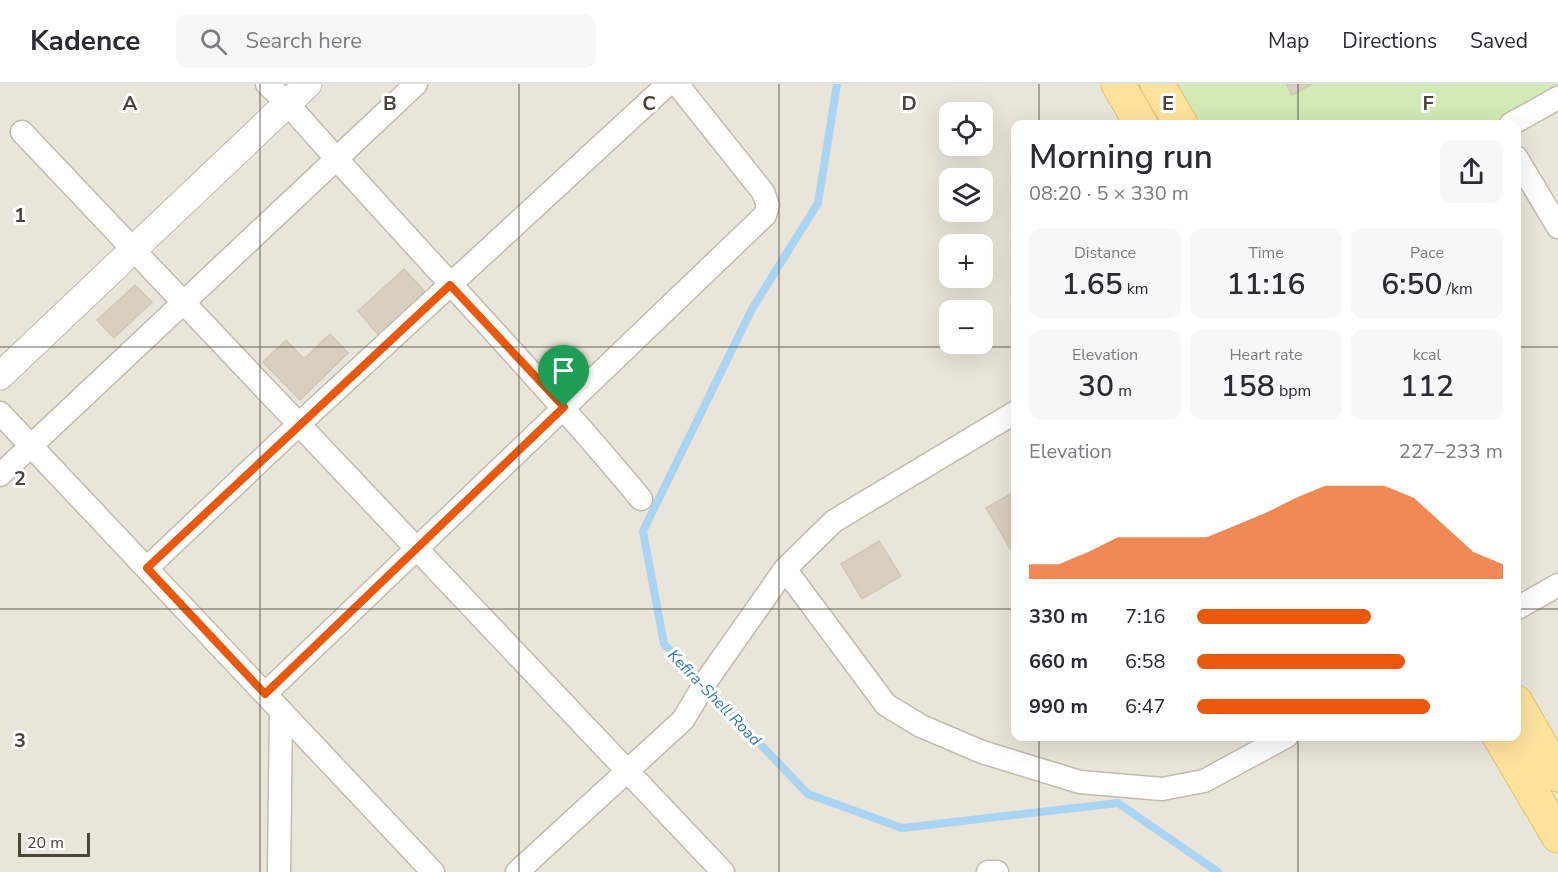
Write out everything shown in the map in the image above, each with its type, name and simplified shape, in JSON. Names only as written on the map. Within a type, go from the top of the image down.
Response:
[{"type":"main road","points":[[1118,84],[1139,120]]},
{"type":"main road","points":[[1157,84],[1178,120]]},
{"type":"main road","points":[[1521,711],[1558,775]]},
{"type":"main road","points":[[1502,741],[1558,836]]},
{"type":"street","points":[[267,84],[288,104],[450,285],[564,407],[641,499]]},
{"type":"street","points":[[0,376],[308,84]]},
{"type":"street","points":[[0,475],[416,84]]},
{"type":"street","points":[[147,568],[299,424],[668,84]]},
{"type":"street","points":[[265,694],[765,215],[768,205],[763,192],[677,84]]},
{"type":"street","points":[[1518,120],[1558,98]]},
{"type":"street","points":[[22,132],[723,872]]},
{"type":"street","points":[[1521,165],[1558,227]]},
{"type":"street","points":[[0,412],[433,872]]},
{"type":"street","points":[[517,872],[683,720],[707,680],[785,569],[834,521],[1011,415]]},
{"type":"street","points":[[785,569],[886,705],[921,726],[982,753],[1080,782],[1162,789],[1204,781],[1254,744]]},
{"type":"street","points":[[1521,606],[1558,585]]},
{"type":"street","points":[[279,872],[281,711]]},
{"type":"street","points":[[988,872],[997,872]]},
{"type":"shaded area","points":[[0,84],[1558,84],[1558,872],[0,872]]},
{"type":"green space","points":[[1157,84],[1558,84],[1558,98],[1518,120],[1179,120]]},
{"type":"building","points":[[1286,84],[1312,84],[1292,95]]},
{"type":"building","points":[[404,269],[427,294],[380,337],[358,311]]},
{"type":"building","points":[[135,285],[152,302],[114,338],[97,320]]},
{"type":"building","points":[[330,334],[348,353],[300,400],[263,362],[286,340],[304,359]]},
{"type":"building","points":[[1011,494],[1011,550],[986,508]]},
{"type":"building","points":[[879,541],[901,576],[862,599],[841,564]]},
{"type":"waterway","name":"Kefira-Shell Road","points":[[837,84],[818,203],[752,309],[643,531],[664,644],[808,794],[902,828],[1118,803],[1218,872]]},
{"type":"route","points":[[450,285],[564,407],[265,694],[147,568],[450,285]]}]
